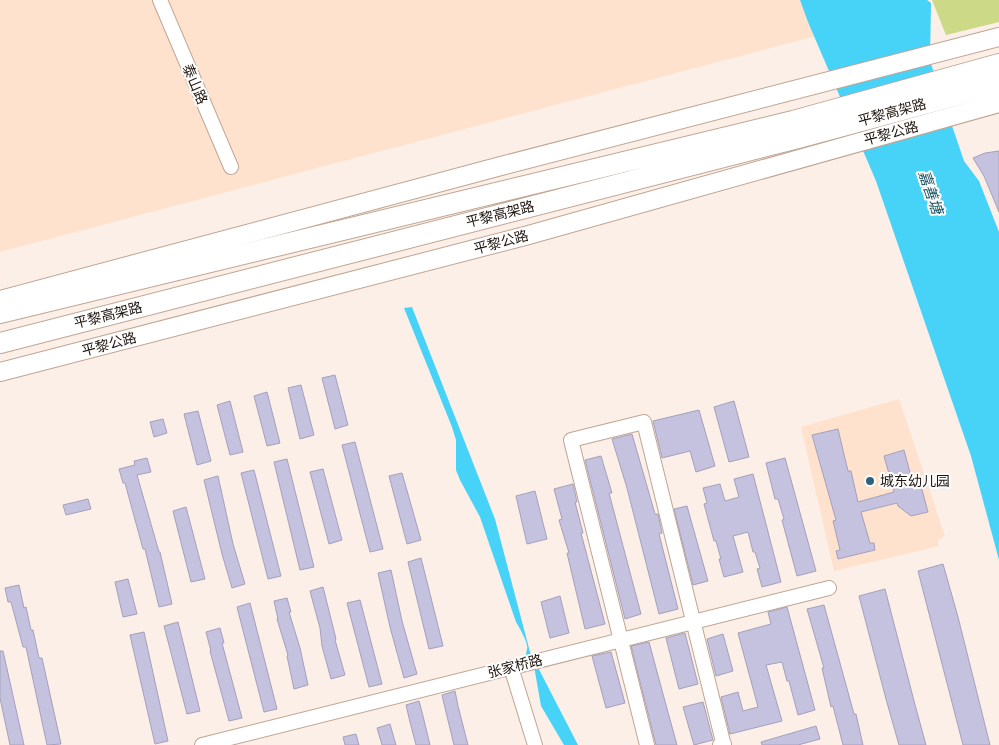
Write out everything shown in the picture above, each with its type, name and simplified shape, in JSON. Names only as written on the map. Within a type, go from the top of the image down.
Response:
[{"type":"highway","name":"平黎高架路","points":[[0,313],[793,121],[999,64]]},
{"type":"highway","name":"平黎高架路","points":[[0,343],[779,143],[999,84]]},
{"type":"main road","points":[[0,300],[501,166],[999,37]]},
{"type":"main road","name":"平黎公路","points":[[0,372],[525,236],[999,104]]},
{"type":"street","name":"泰山路","points":[[160,0],[231,167]]},
{"type":"street","points":[[648,745],[571,440],[644,422],[724,744],[720,745]]},
{"type":"street","name":"张家桥路","points":[[202,745],[829,588]]},
{"type":"street","points":[[511,667],[535,745]]},
{"type":"shaded area","points":[[0,0],[841,0],[850,27],[0,252]]},
{"type":"shaded area","name":"城东幼儿园","points":[[899,399],[945,536],[938,540],[939,546],[834,571],[801,427]]},
{"type":"green space","points":[[932,0],[999,0],[999,22],[946,35]]},
{"type":"water","name":"嘉善塘","points":[[800,0],[927,0],[931,3],[930,61],[964,161],[979,181],[999,232],[999,560],[971,456],[876,181]]},
{"type":"water","points":[[412,307],[495,519],[530,652],[578,745],[564,745],[541,706],[534,666],[526,654],[526,641],[516,622],[480,517],[456,470],[456,440],[452,427],[404,308]]},
{"type":"building","points":[[999,151],[999,212],[984,176],[973,158],[985,153]]},
{"type":"building","points":[[335,375],[348,425],[335,429],[322,378]]},
{"type":"building","points":[[301,385],[314,435],[300,439],[288,388]]},
{"type":"building","points":[[267,392],[280,443],[267,446],[254,396]]},
{"type":"building","points":[[230,401],[243,452],[230,455],[217,405]]},
{"type":"building","points":[[734,401],[749,457],[729,462],[714,407]]},
{"type":"building","points":[[699,410],[715,466],[696,472],[690,451],[662,458],[653,421]]},
{"type":"building","points":[[198,411],[211,461],[197,465],[184,414]]},
{"type":"building","points":[[163,419],[167,433],[154,437],[150,422]]},
{"type":"building","points":[[838,429],[858,502],[894,492],[884,456],[904,450],[914,488],[921,486],[928,512],[911,516],[898,506],[897,503],[861,512],[870,543],[874,543],[875,550],[838,559],[836,551],[840,550],[833,521],[836,520],[812,435]]},
{"type":"building","points":[[632,434],[655,514],[658,514],[662,533],[659,534],[678,609],[659,614],[627,488],[612,439]]},
{"type":"building","points":[[355,442],[383,549],[370,552],[342,445]]},
{"type":"building","points":[[601,456],[612,493],[609,493],[641,614],[625,619],[585,460]]},
{"type":"building","points":[[147,458],[151,472],[137,475],[160,552],[172,604],[159,607],[145,549],[143,549],[125,483],[123,483],[119,469],[135,465],[134,461]]},
{"type":"building","points":[[785,458],[816,571],[797,576],[782,520],[784,519],[778,499],[775,499],[766,463]]},
{"type":"building","points":[[287,459],[314,567],[300,570],[274,462]]},
{"type":"building","points":[[323,469],[342,540],[329,544],[310,472]]},
{"type":"building","points":[[254,470],[281,576],[268,579],[241,473]]},
{"type":"building","points":[[402,473],[421,540],[407,544],[389,476]]},
{"type":"building","points":[[753,474],[781,582],[762,587],[757,569],[760,568],[755,552],[753,552],[748,532],[733,536],[743,572],[724,577],[719,559],[721,559],[704,504],[707,503],[703,488],[720,484],[725,501],[739,497],[734,479]]},
{"type":"building","points":[[218,476],[233,544],[245,584],[232,588],[204,480]]},
{"type":"building","points":[[573,484],[577,502],[575,502],[583,533],[581,533],[605,624],[585,629],[567,553],[569,553],[559,520],[562,519],[554,489]]},
{"type":"building","points":[[535,491],[547,539],[527,544],[516,496]]},
{"type":"building","points":[[88,499],[91,509],[66,515],[63,505]]},
{"type":"building","points":[[687,506],[708,581],[693,585],[674,509]]},
{"type":"building","points":[[186,507],[205,579],[191,582],[173,511]]},
{"type":"building","points":[[421,558],[443,646],[429,649],[408,562]]},
{"type":"building","points":[[943,564],[990,745],[963,745],[918,571]]},
{"type":"building","points":[[391,570],[402,621],[417,674],[404,678],[378,573]]},
{"type":"building","points":[[128,579],[137,614],[123,617],[115,582]]},
{"type":"building","points":[[19,585],[24,608],[26,607],[31,630],[33,630],[39,658],[42,658],[61,744],[47,745],[26,647],[23,647],[11,602],[8,602],[5,588]]},
{"type":"building","points":[[323,587],[345,675],[331,679],[310,591]]},
{"type":"building","points":[[885,589],[926,745],[899,745],[886,699],[859,596]]},
{"type":"building","points":[[560,596],[569,633],[550,638],[541,602]]},
{"type":"building","points":[[287,598],[308,685],[294,689],[288,655],[277,619],[274,601]]},
{"type":"building","points":[[360,600],[382,684],[369,687],[347,603]]},
{"type":"building","points":[[250,603],[277,709],[264,712],[237,607]]},
{"type":"building","points":[[824,605],[854,714],[856,714],[863,745],[843,745],[833,706],[831,707],[822,668],[824,668],[807,609]]},
{"type":"building","points":[[787,607],[815,710],[798,715],[782,662],[766,665],[782,721],[730,734],[721,697],[738,692],[743,711],[758,707],[738,633],[771,624],[768,612]]},
{"type":"building","points":[[178,622],[200,711],[187,714],[164,626]]},
{"type":"building","points":[[220,628],[224,643],[222,643],[242,718],[229,721],[206,632]]},
{"type":"building","points":[[144,632],[168,741],[155,744],[130,635]]},
{"type":"building","points":[[685,633],[698,684],[679,689],[666,638]]},
{"type":"building","points":[[723,634],[733,671],[716,676],[707,639]]},
{"type":"building","points":[[649,642],[677,745],[656,745],[631,646]]},
{"type":"building","points":[[0,651],[3,651],[24,745],[10,745],[0,698]]},
{"type":"building","points":[[611,652],[625,703],[606,708],[592,656]]},
{"type":"building","points":[[455,691],[468,745],[454,745],[446,712],[442,695]]},
{"type":"building","points":[[419,701],[430,745],[416,745],[410,722],[406,705]]},
{"type":"building","points":[[703,702],[713,740],[694,745],[683,707]]},
{"type":"building","points":[[390,724],[396,745],[382,745],[377,728]]},
{"type":"building","points":[[816,726],[820,739],[798,745],[762,745],[761,742]]},
{"type":"building","points":[[356,734],[359,745],[345,745],[343,737]]},
{"type":"place","name":"城东幼儿园","points":[[870,481]]}]
